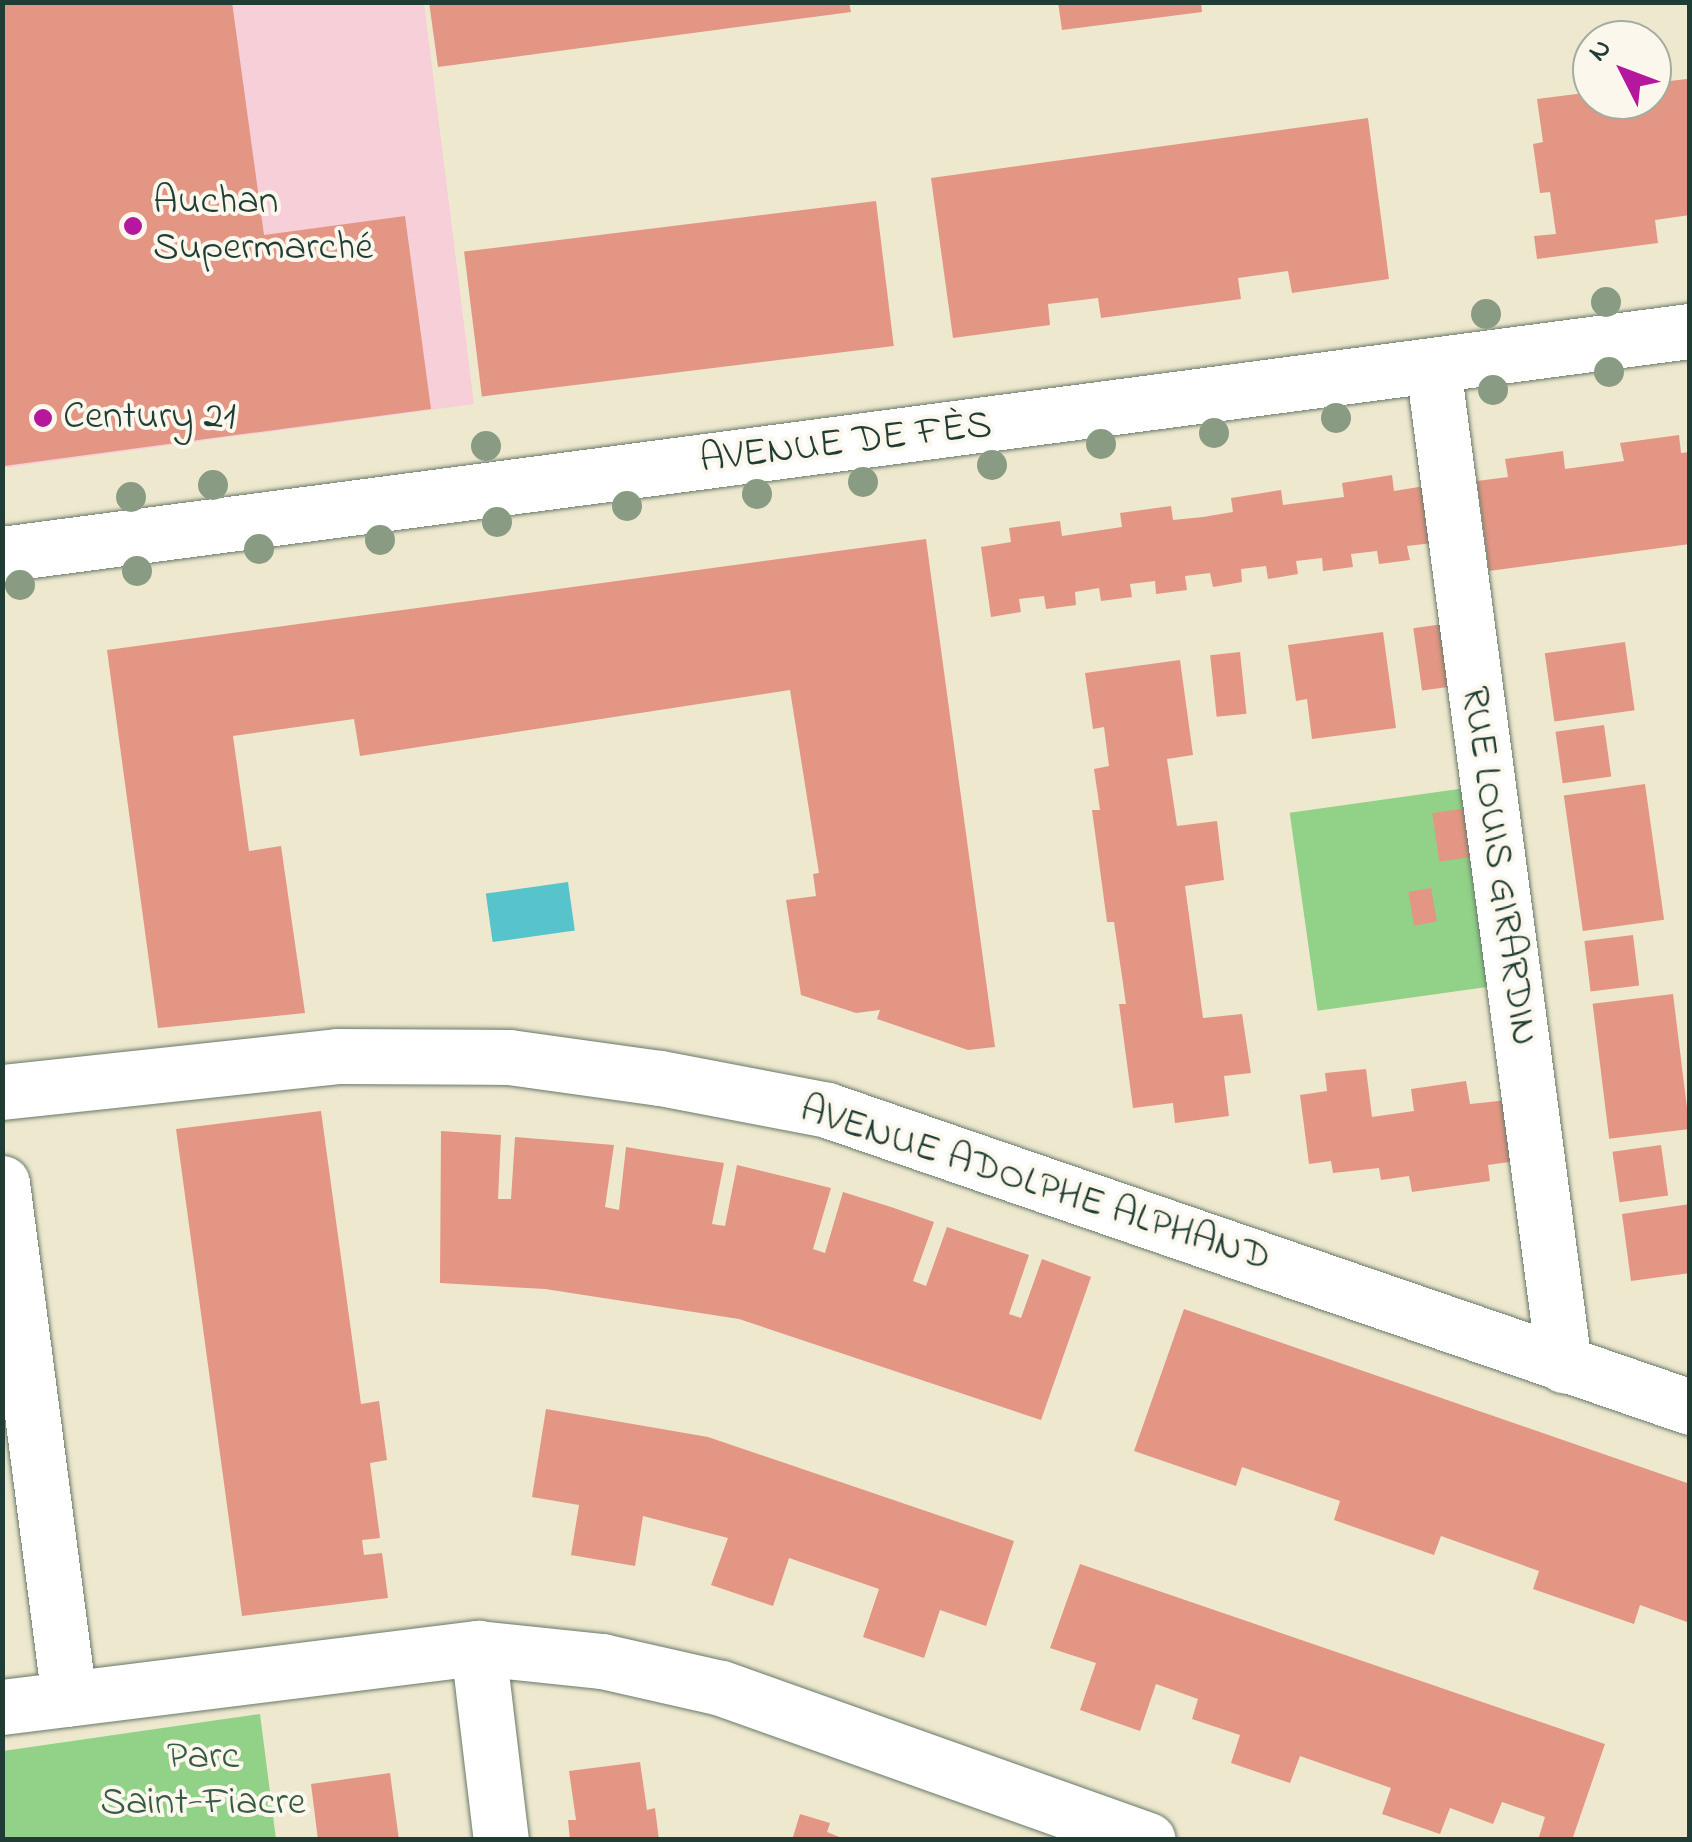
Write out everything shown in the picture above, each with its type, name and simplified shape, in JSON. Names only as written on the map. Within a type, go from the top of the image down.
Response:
[{"type":"street","name":"AVENUE DE FÈS","points":[[2,554],[1690,331]]},
{"type":"street","name":"RUE LOUIS GIRARDIN","points":[[1433,367],[1564,1365]]},
{"type":"street","name":"AVENUE ADOLPHE ALPHAND","points":[[2,1092],[337,1056],[509,1056],[660,1078],[827,1110],[1690,1407]]},
{"type":"street","points":[[2,1183],[69,1699]]},
{"type":"street","points":[[478,1648],[500,1840]]},
{"type":"street","points":[[2,1708],[478,1648],[602,1661],[721,1688],[1018,1790],[1148,1840]]},
{"type":"shaded area","name":"Auchan Supermarché","points":[[2,3],[424,3],[474,404],[3,468]]},
{"type":"green space","points":[[1466,788],[1494,986],[1318,1011],[1290,813]]},
{"type":"green space","name":"Parc Saint-Fiacre","points":[[260,1714],[276,1839],[3,1839],[3,1751]]},
{"type":"water","points":[[568,882],[575,931],[493,942],[486,894]]},
{"type":"building","name":"Auchan Supermarché","points":[[2,2],[232,2],[264,235],[405,216],[431,409],[4,466]]},
{"type":"building","points":[[429,2],[849,2],[851,12],[438,67]]},
{"type":"building","points":[[1058,2],[1201,2],[1202,12],[1062,30]]},
{"type":"building","points":[[1687,79],[1690,215],[1655,220],[1658,243],[1537,259],[1534,236],[1556,234],[1550,192],[1540,193],[1533,144],[1543,142],[1537,99],[1572,95],[1572,120],[1672,120],[1672,81]]},
{"type":"building","points":[[1368,118],[1389,279],[1292,293],[1288,271],[1238,278],[1241,299],[1101,318],[1098,298],[1048,304],[1050,325],[953,338],[931,178]]},
{"type":"building","points":[[876,201],[894,346],[482,396],[464,252]]},
{"type":"building","points":[[1679,435],[1681,453],[1690,452],[1690,544],[1489,571],[1477,481],[1508,477],[1505,459],[1563,451],[1565,469],[1624,461],[1620,443]]},
{"type":"building","points":[[1392,475],[1394,491],[1425,486],[1433,543],[1407,546],[1410,560],[1379,564],[1377,551],[1351,554],[1353,567],[1323,571],[1322,558],[1296,561],[1298,574],[1268,579],[1266,566],[1241,569],[1242,582],[1213,587],[1210,573],[1185,576],[1187,590],[1156,594],[1155,581],[1130,584],[1132,597],[1101,601],[1099,588],[1075,592],[1076,605],[1046,609],[1044,596],[1019,599],[1021,612],[991,617],[981,547],[1011,542],[1009,528],[1060,521],[1062,536],[1122,527],[1120,513],[1171,506],[1173,520],[1203,517],[1233,512],[1231,498],[1281,490],[1283,505],[1344,497],[1342,483]]},
{"type":"building","points":[[926,539],[995,1047],[968,1050],[877,1019],[880,1010],[856,1013],[801,995],[786,900],[816,896],[813,874],[819,873],[790,690],[360,756],[354,719],[233,736],[249,851],[281,846],[305,1013],[158,1028],[107,650]]},
{"type":"building","points":[[1443,624],[1452,686],[1422,691],[1413,628]]},
{"type":"building","points":[[1383,632],[1396,728],[1312,739],[1307,699],[1296,701],[1288,645]]},
{"type":"building","points":[[1625,642],[1635,710],[1554,722],[1545,653]]},
{"type":"building","points":[[1240,652],[1246,714],[1217,717],[1210,655]]},
{"type":"building","points":[[1180,660],[1193,755],[1167,759],[1177,826],[1217,821],[1224,880],[1185,886],[1203,1018],[1242,1014],[1251,1073],[1224,1076],[1229,1116],[1175,1123],[1173,1103],[1133,1108],[1119,1004],[1126,1004],[1114,922],[1107,922],[1092,810],[1100,810],[1094,769],[1109,766],[1104,727],[1093,729],[1085,673]]},
{"type":"building","points":[[1604,725],[1611,776],[1563,783],[1555,732]]},
{"type":"building","points":[[1645,784],[1664,920],[1583,931],[1564,795]]},
{"type":"building","points":[[1468,808],[1475,857],[1439,862],[1432,813]]},
{"type":"building","points":[[1431,888],[1437,921],[1414,925],[1408,892]]},
{"type":"building","points":[[1633,935],[1639,986],[1591,992],[1584,941]]},
{"type":"building","points":[[1673,994],[1690,1129],[1609,1139],[1593,1004]]},
{"type":"building","points":[[1366,1069],[1372,1117],[1414,1111],[1411,1089],[1466,1081],[1470,1104],[1508,1100],[1516,1161],[1488,1165],[1490,1181],[1412,1192],[1409,1176],[1381,1180],[1379,1168],[1333,1173],[1331,1161],[1309,1164],[1300,1095],[1327,1091],[1325,1073]]},
{"type":"building","points":[[321,1111],[361,1404],[379,1401],[387,1460],[370,1463],[380,1538],[362,1540],[364,1555],[382,1553],[388,1598],[242,1616],[176,1129]]},
{"type":"building","points":[[441,1131],[501,1135],[498,1199],[511,1199],[515,1137],[614,1145],[605,1207],[619,1210],[626,1147],[724,1163],[712,1224],[725,1226],[737,1165],[831,1188],[813,1249],[825,1253],[843,1192],[891,1207],[934,1222],[913,1281],[926,1286],[947,1227],[1029,1255],[1009,1314],[1021,1318],[1042,1259],[1091,1277],[1041,1420],[739,1319],[545,1289],[440,1283]]},
{"type":"building","points":[[1661,1145],[1668,1196],[1620,1202],[1612,1152]]},
{"type":"building","points":[[1690,1204],[1690,1273],[1631,1281],[1622,1214]]},
{"type":"building","points":[[1184,1309],[1690,1484],[1690,1623],[1640,1605],[1634,1624],[1533,1589],[1539,1571],[1441,1536],[1434,1555],[1334,1520],[1340,1501],[1242,1467],[1236,1486],[1134,1451]]},
{"type":"building","points":[[546,1409],[708,1437],[1014,1541],[986,1626],[940,1610],[924,1658],[863,1637],[879,1589],[789,1558],[773,1606],[711,1585],[728,1538],[643,1516],[635,1566],[571,1555],[579,1505],[532,1497]]},
{"type":"building","points":[[1080,1564],[1605,1744],[1572,1840],[1538,1840],[1545,1817],[1502,1802],[1493,1824],[1450,1808],[1440,1834],[1382,1814],[1391,1788],[1300,1756],[1290,1783],[1231,1763],[1240,1735],[1192,1719],[1198,1699],[1156,1684],[1140,1731],[1080,1710],[1096,1663],[1050,1648]]},
{"type":"building","points":[[640,1762],[647,1810],[655,1808],[659,1840],[570,1840],[568,1820],[576,1820],[569,1771]]},
{"type":"building","points":[[390,1773],[399,1840],[318,1840],[311,1784]]},
{"type":"building","points":[[800,1814],[830,1823],[827,1832],[847,1840],[792,1840]]},
{"type":"place","name":"Auchan Supermarché","points":[[133,226]]},
{"type":"place","name":"Century 21","points":[[43,418]]}]
